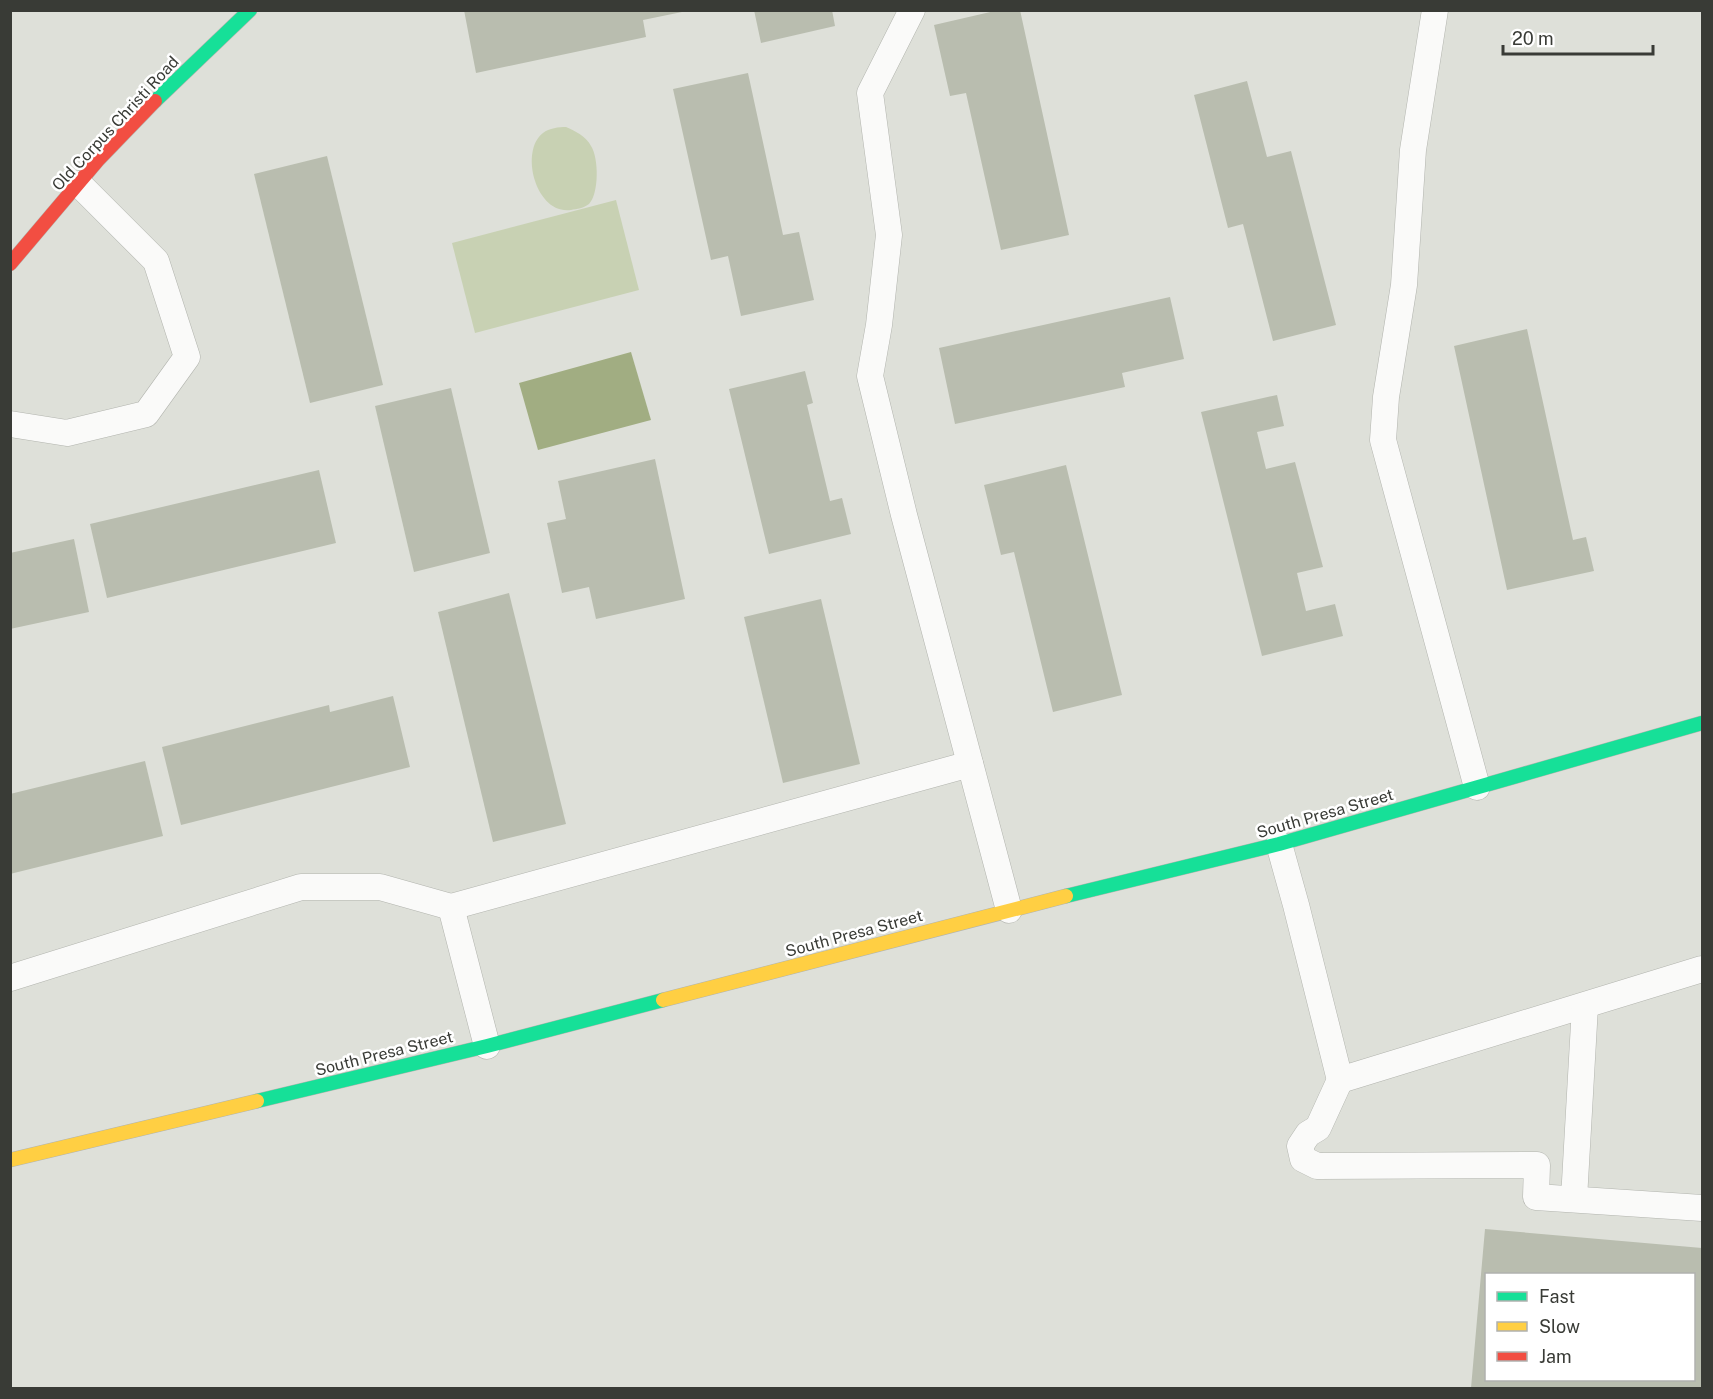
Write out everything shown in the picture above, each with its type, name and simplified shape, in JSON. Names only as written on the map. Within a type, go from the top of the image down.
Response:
[{"type":"main road","name":"Old Corpus Christi Road","points":[[10,264],[151,105],[250,10]]},
{"type":"main road","name":"South Presa Street","points":[[10,1160],[487,1046],[1009,910],[1279,844],[1702,723]]},
{"type":"lane","points":[[912,10],[870,93],[890,235],[870,376],[1009,910]]},
{"type":"lane","points":[[1435,10],[1413,150],[1404,285],[1386,397],[1383,440],[1477,787]]},
{"type":"lane","points":[[10,424],[67,433],[146,414],[187,357],[156,261],[79,184]]},
{"type":"lane","points":[[10,978],[301,887],[380,887],[451,907],[970,764]]},
{"type":"lane","points":[[1279,844],[1340,1080],[1318,1128],[1308,1134],[1300,1146],[1303,1159],[1317,1166],[1537,1165],[1536,1197],[1702,1208]]},
{"type":"lane","points":[[451,907],[487,1046]]},
{"type":"lane","points":[[1340,1080],[1702,969]]},
{"type":"lane","points":[[1574,1199],[1585,1006]]},
{"type":"shaded area","points":[[566,127],[589,142],[597,167],[595,192],[589,204],[571,210],[559,209],[548,203],[540,193],[532,167],[532,153],[543,133],[551,129]]},
{"type":"shaded area","points":[[616,200],[639,290],[475,333],[452,243]]},
{"type":"shaded area","points":[[631,352],[651,420],[538,450],[519,383]]},
{"type":"building","points":[[464,10],[681,10],[682,12],[643,20],[646,37],[476,73]]},
{"type":"building","points":[[754,10],[832,10],[835,26],[761,43]]},
{"type":"building","points":[[999,10],[1020,10],[1069,235],[1001,250],[966,93],[950,96],[934,25]]},
{"type":"building","points":[[748,73],[783,235],[799,232],[814,300],[741,316],[728,256],[711,260],[673,89]]},
{"type":"building","points":[[1247,81],[1267,157],[1291,151],[1336,325],[1273,341],[1243,224],[1228,228],[1194,95]]},
{"type":"building","points":[[327,156],[383,385],[310,403],[254,174]]},
{"type":"building","points":[[1170,297],[1184,359],[1122,373],[1125,387],[955,424],[939,348]]},
{"type":"building","points":[[1527,329],[1573,540],[1586,537],[1594,571],[1507,590],[1454,346]]},
{"type":"building","points":[[805,371],[813,403],[807,405],[830,501],[842,498],[851,534],[769,554],[729,389]]},
{"type":"building","points":[[451,388],[490,553],[414,572],[375,406]]},
{"type":"building","points":[[1277,395],[1284,426],[1257,432],[1266,469],[1295,462],[1323,567],[1297,573],[1306,611],[1335,604],[1343,636],[1262,656],[1201,412]]},
{"type":"building","points":[[655,459],[685,599],[596,619],[589,587],[562,593],[547,523],[566,519],[558,481]]},
{"type":"building","points":[[1066,465],[1122,695],[1053,712],[1014,552],[1001,555],[984,485]]},
{"type":"building","points":[[319,470],[336,543],[107,598],[90,524]]},
{"type":"building","points":[[74,539],[89,612],[10,629],[10,553]]},
{"type":"building","points":[[509,593],[566,824],[493,842],[438,612]]},
{"type":"building","points":[[821,599],[860,764],[783,783],[744,617]]},
{"type":"building","points":[[393,696],[410,767],[181,825],[162,747],[329,705],[330,712]]},
{"type":"building","points":[[145,761],[163,836],[10,874],[10,794]]},
{"type":"building","points":[[1485,1229],[1702,1248],[1702,1388],[1471,1388]]},
{"type":"traffic: fast","points":[[155,101],[250,10]]},
{"type":"traffic: fast","points":[[1066,896],[1279,844],[1702,723]]},
{"type":"traffic: fast","points":[[257,1101],[487,1046],[663,1000]]},
{"type":"traffic: slow","points":[[663,1000],[1066,896]]},
{"type":"traffic: slow","points":[[10,1160],[257,1101]]},
{"type":"traffic: jam","points":[[10,264],[98,160],[155,101]]}]
